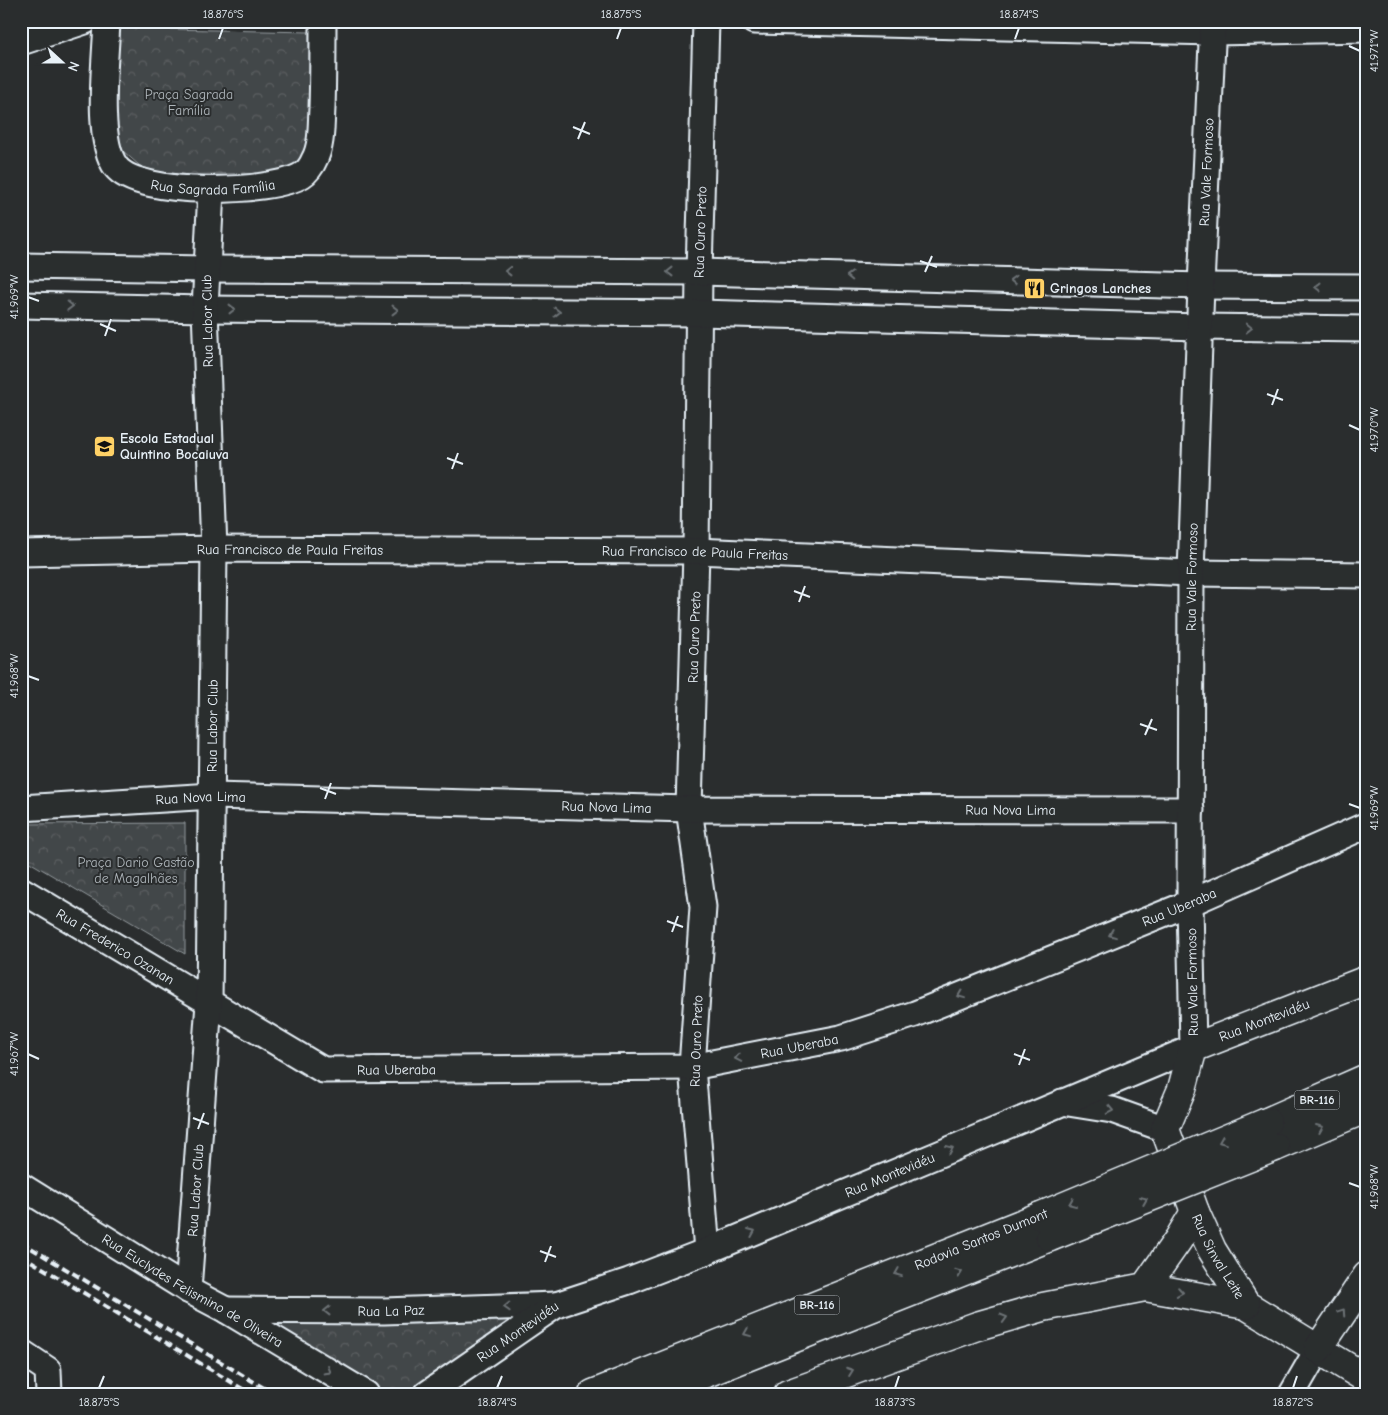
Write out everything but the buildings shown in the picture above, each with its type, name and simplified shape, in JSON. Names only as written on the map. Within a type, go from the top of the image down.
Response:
[{"type":"main road","name":"Rua Montevidéu","points":[[1193,1048],[1367,980]]},
{"type":"main road","name":"Rua Vale Formoso","points":[[1166,1129],[1182,1090],[1193,1048]]},
{"type":"main road","name":"Rodovia Santos Dumont","points":[[1271,1135],[1367,1078]]},
{"type":"main road","name":"Rodovia Santos Dumont","points":[[653,1394],[1046,1227],[1271,1135],[1367,1108]]},
{"type":"main road","name":"Rua Sinval Leite","points":[[1166,1129],[1195,1212],[1212,1250],[1246,1304],[1367,1379]]},
{"type":"main road","points":[[1144,1287],[1178,1240],[1195,1212]]},
{"type":"main road","name":"Rodovia Santos Dumont","points":[[593,1394],[1046,1227]]},
{"type":"main road","points":[[1318,1349],[1367,1276]]},
{"type":"main road","points":[[788,1394],[977,1326],[1043,1307],[1144,1287],[1246,1304]]},
{"type":"street","points":[[21,42],[85,21]]},
{"type":"street","name":"Rua Sagrada Família","points":[[107,21],[103,120],[106,142],[116,167],[130,178],[153,185],[211,190],[260,187],[287,182],[304,174],[315,159],[321,136],[323,21]]},
{"type":"street","name":"Rua Ouro Preto","points":[[706,21],[699,272],[696,551],[689,809],[703,907],[692,1067],[707,1251]]},
{"type":"street","points":[[754,21],[1367,29]]},
{"type":"street","name":"Rua Vale Formoso","points":[[1193,1048],[1190,903],[1191,573],[1201,286],[1214,27]]},
{"type":"street","name":"Rua Labor Club","points":[[188,1290],[210,1003],[214,549],[206,309],[211,190]]},
{"type":"street","points":[[21,266],[699,272],[1201,286],[1367,287]]},
{"type":"street","points":[[21,305],[206,309],[699,313],[1200,328],[1367,329]]},
{"type":"street","name":"Rua Francisco de Paula Freitas","points":[[21,553],[214,549],[696,551],[1191,573],[1367,575]]},
{"type":"street","name":"Rua Nova Lima","points":[[21,808],[212,796],[689,809],[1191,810]]},
{"type":"street","name":"Rua Uberaba","points":[[210,1003],[323,1070],[692,1067],[842,1038],[924,1010],[1190,903],[1367,825]]},
{"type":"street","name":"Rua Frederico Ozanan","points":[[21,890],[210,1003]]},
{"type":"street","name":"Rua Montevidéu","points":[[427,1394],[556,1305],[629,1281],[707,1251],[1193,1048]]},
{"type":"street","points":[[1062,1102],[1112,1110],[1166,1129]]},
{"type":"street","name":"Rua Euclydes Felismino de Oliveira","points":[[21,1186],[188,1290],[226,1310],[366,1394]]},
{"type":"street","name":"Rua La Paz","points":[[226,1310],[384,1311],[556,1305]]},
{"type":"street","points":[[1292,1394],[1318,1349]]},
{"type":"street","points":[[21,1352],[48,1382]]},
{"type":"green space","name":"Praça Sagrada Família","points":[[118,28],[309,32],[310,147],[298,162],[282,173],[166,175],[140,166],[115,142]]},
{"type":"green space","name":"Praça Dario Gastão de Magalhães","points":[[185,823],[185,954],[21,857],[21,824]]},
{"type":"green space","points":[[530,1314],[415,1394],[386,1394],[256,1318]]},
{"type":"railway","points":[[21,1242],[274,1394]]},
{"type":"railway","points":[[21,1255],[251,1394]]},
{"type":"place","name":"Gringos Lanches","points":[[1034,288]]},
{"type":"place","name":"Escola Estadual Quintino Bocaiuva","points":[[104,446]]}]
